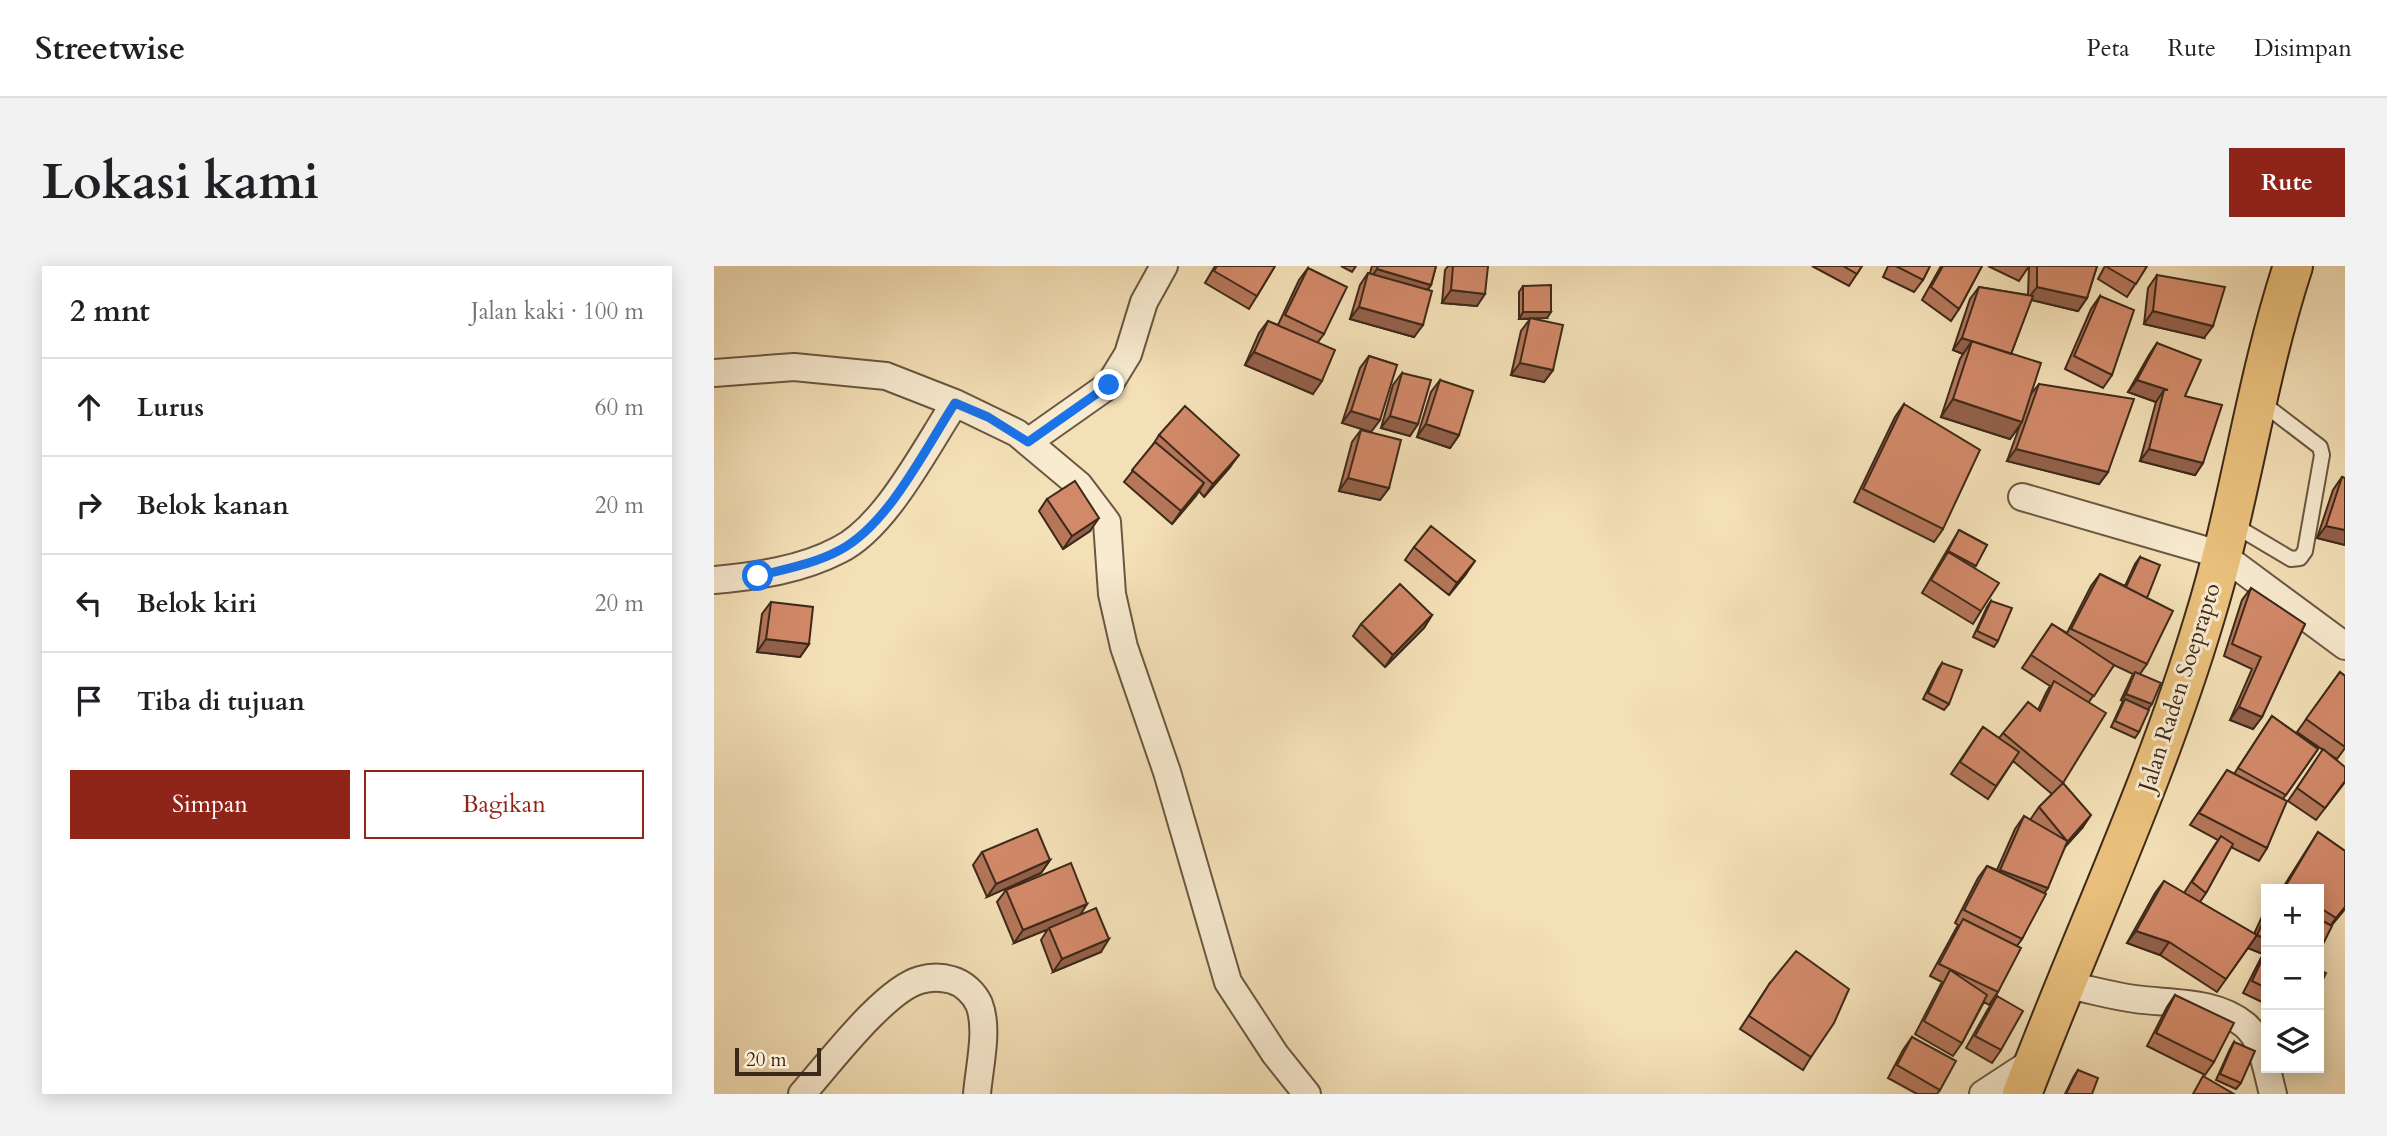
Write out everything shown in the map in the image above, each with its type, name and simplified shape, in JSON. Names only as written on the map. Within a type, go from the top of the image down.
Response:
[{"type":"highway","name":"Jalan Raden Soeprapto","points":[[2028,1077],[2146,792],[2204,621],[2276,316],[2293,266]]},
{"type":"street","points":[[1028,442],[1109,385],[1128,354],[1144,302],[1164,266]]},
{"type":"street","points":[[714,373],[794,367],[886,376],[988,417],[1028,442],[1079,485],[1107,522],[1112,594],[1124,647],[1171,784],[1228,982],[1275,1054],[1307,1094]]},
{"type":"street","points":[[714,580],[758,576],[808,563],[842,550],[883,514],[955,403]]},
{"type":"street","points":[[2022,497],[2225,538],[2345,646]]},
{"type":"street","points":[[802,1094],[866,1022],[900,991],[920,980],[940,978],[955,980],[969,989],[979,1004],[982,1031],[977,1094]]},
{"type":"street","points":[[2066,985],[2135,999],[2181,1002],[2215,1011],[2244,1024],[2258,1042],[2273,1094]]},
{"type":"street","points":[[1983,1094],[2028,1077]]},
{"type":"lane","points":[[2225,538],[2291,559],[2300,558],[2305,551],[2322,455],[2320,447],[2257,399]]},
{"type":"building","points":[[1217,266],[1275,266],[1257,296],[1214,271]]},
{"type":"building","points":[[1378,266],[1436,266],[1431,285],[1377,269]]},
{"type":"building","points":[[1453,266],[1488,266],[1485,294],[1451,290]]},
{"type":"building","points":[[1843,266],[1862,266],[1857,274]]},
{"type":"building","points":[[1896,266],[1930,266],[1923,280]]},
{"type":"building","points":[[1943,266],[1982,266],[1959,309],[1931,287]]},
{"type":"building","points":[[2037,266],[2097,266],[2087,298],[2037,287]]},
{"type":"building","points":[[2107,266],[2147,266],[2136,284]]},
{"type":"building","points":[[1308,268],[1347,287],[1324,334],[1285,315]]},
{"type":"building","points":[[1368,273],[1432,291],[1423,325],[1359,307]]},
{"type":"building","points":[[2157,275],[2225,287],[2213,326],[2153,311]]},
{"type":"building","points":[[1551,285],[1551,312],[1523,312],[1523,286]]},
{"type":"building","points":[[1979,287],[2033,296],[2011,354],[1962,338]]},
{"type":"building","points":[[2100,296],[2134,310],[2112,375],[2074,356]]},
{"type":"building","points":[[1530,318],[1563,325],[1553,370],[1520,363]]},
{"type":"building","points":[[1268,321],[1335,350],[1322,381],[1254,352]]},
{"type":"building","points":[[1972,341],[2041,363],[2022,422],[1953,399]]},
{"type":"building","points":[[2157,343],[2201,360],[2185,396],[2222,405],[2203,463],[2149,449],[2164,390],[2168,390],[2137,380]]},
{"type":"building","points":[[1369,356],[1397,365],[1380,420],[1351,411]]},
{"type":"building","points":[[1402,373],[1431,380],[1418,424],[1390,416]]},
{"type":"building","points":[[1440,380],[1473,391],[1459,435],[1426,424]]},
{"type":"building","points":[[2039,384],[2134,399],[2108,472],[2016,449]]},
{"type":"building","points":[[1904,404],[1980,450],[1943,529],[1863,489]]},
{"type":"building","points":[[1185,406],[1239,455],[1213,484],[1159,435]]},
{"type":"building","points":[[1361,430],[1401,440],[1389,488],[1348,478]]},
{"type":"building","points":[[1155,442],[1204,483],[1181,511],[1132,470]]},
{"type":"building","points":[[2342,477],[2345,478],[2345,530],[2326,526]]},
{"type":"building","points":[[1075,481],[1099,518],[1072,536],[1047,499]]},
{"type":"building","points":[[1431,526],[1475,561],[1457,583],[1414,547]]},
{"type":"building","points":[[1959,530],[1987,545],[1976,566],[1948,551]]},
{"type":"building","points":[[1948,552],[1999,583],[1981,611],[1931,580]]},
{"type":"building","points":[[2140,557],[2160,565],[2147,598],[2126,587]]},
{"type":"building","points":[[2100,574],[2173,611],[2147,664],[2071,629]]},
{"type":"building","points":[[1400,584],[1432,615],[1393,655],[1361,624]]},
{"type":"building","points":[[2251,588],[2305,624],[2262,717],[2239,707],[2261,657],[2232,644]]},
{"type":"building","points":[[1991,601],[2012,608],[1998,641],[1977,631]]},
{"type":"building","points":[[771,602],[813,607],[809,644],[766,639]]},
{"type":"building","points":[[2052,624],[2114,665],[2094,696],[2031,655]]},
{"type":"building","points":[[1942,663],[1962,670],[1949,704],[1928,693]]},
{"type":"building","points":[[2135,672],[2161,683],[2152,704],[2126,694]]},
{"type":"building","points":[[2340,672],[2345,676],[2345,747],[2306,719]]},
{"type":"building","points":[[2054,681],[2106,713],[2063,783],[2003,733],[2028,702],[2040,711]]},
{"type":"building","points":[[2125,699],[2149,710],[2139,732],[2115,721]]},
{"type":"building","points":[[2272,716],[2318,749],[2286,795],[2238,768]]},
{"type":"building","points":[[1983,727],[2019,752],[1996,786],[1960,762]]},
{"type":"building","points":[[2323,749],[2345,767],[2345,781],[2325,808],[2297,788]]},
{"type":"building","points":[[2227,770],[2287,801],[2267,848],[2199,813]]},
{"type":"building","points":[[2063,783],[2091,815],[2067,842],[2048,888],[2000,870],[2024,816],[2067,841],[2039,807]]},
{"type":"building","points":[[1037,829],[1050,860],[996,884],[982,852]]},
{"type":"building","points":[[2318,832],[2345,851],[2345,907],[2336,918],[2324,910],[2324,884],[2287,884]]},
{"type":"building","points":[[2221,836],[2233,844],[2206,893],[2192,882]]},
{"type":"building","points":[[1071,863],[1087,904],[1023,930],[1006,890]]},
{"type":"building","points":[[1987,866],[2046,894],[2022,939],[1964,910]]},
{"type":"building","points":[[2164,881],[2257,935],[2226,979],[2169,942],[2136,931]]},
{"type":"building","points":[[1096,908],[1109,939],[1062,959],[1049,928]]},
{"type":"building","points":[[1963,919],[2021,948],[1998,992],[1939,964]]},
{"type":"building","points":[[2324,922],[2332,926],[2324,942]]},
{"type":"building","points":[[1796,951],[1849,989],[1834,1023],[1811,1057],[1749,1016],[1770,983]]},
{"type":"building","points":[[2261,962],[2261,986],[2252,981]]},
{"type":"building","points":[[1950,970],[1987,995],[1962,1043],[1924,1021]]},
{"type":"building","points":[[2175,995],[2234,1023],[2214,1062],[2156,1033]]},
{"type":"building","points":[[1997,996],[2023,1011],[2001,1050],[1975,1036]]},
{"type":"building","points":[[1912,1037],[1956,1061],[1940,1090],[1897,1065]]},
{"type":"building","points":[[2234,1042],[2255,1051],[2241,1083],[2220,1074]]},
{"type":"building","points":[[2078,1070],[2098,1078],[2092,1094],[2066,1094]]},
{"type":"building","points":[[2203,1076],[2234,1094],[2193,1094]]},
{"type":"route","points":[[758,576],[808,563],[842,550],[883,514],[955,403],[988,417],[1028,442],[1109,385]]}]
